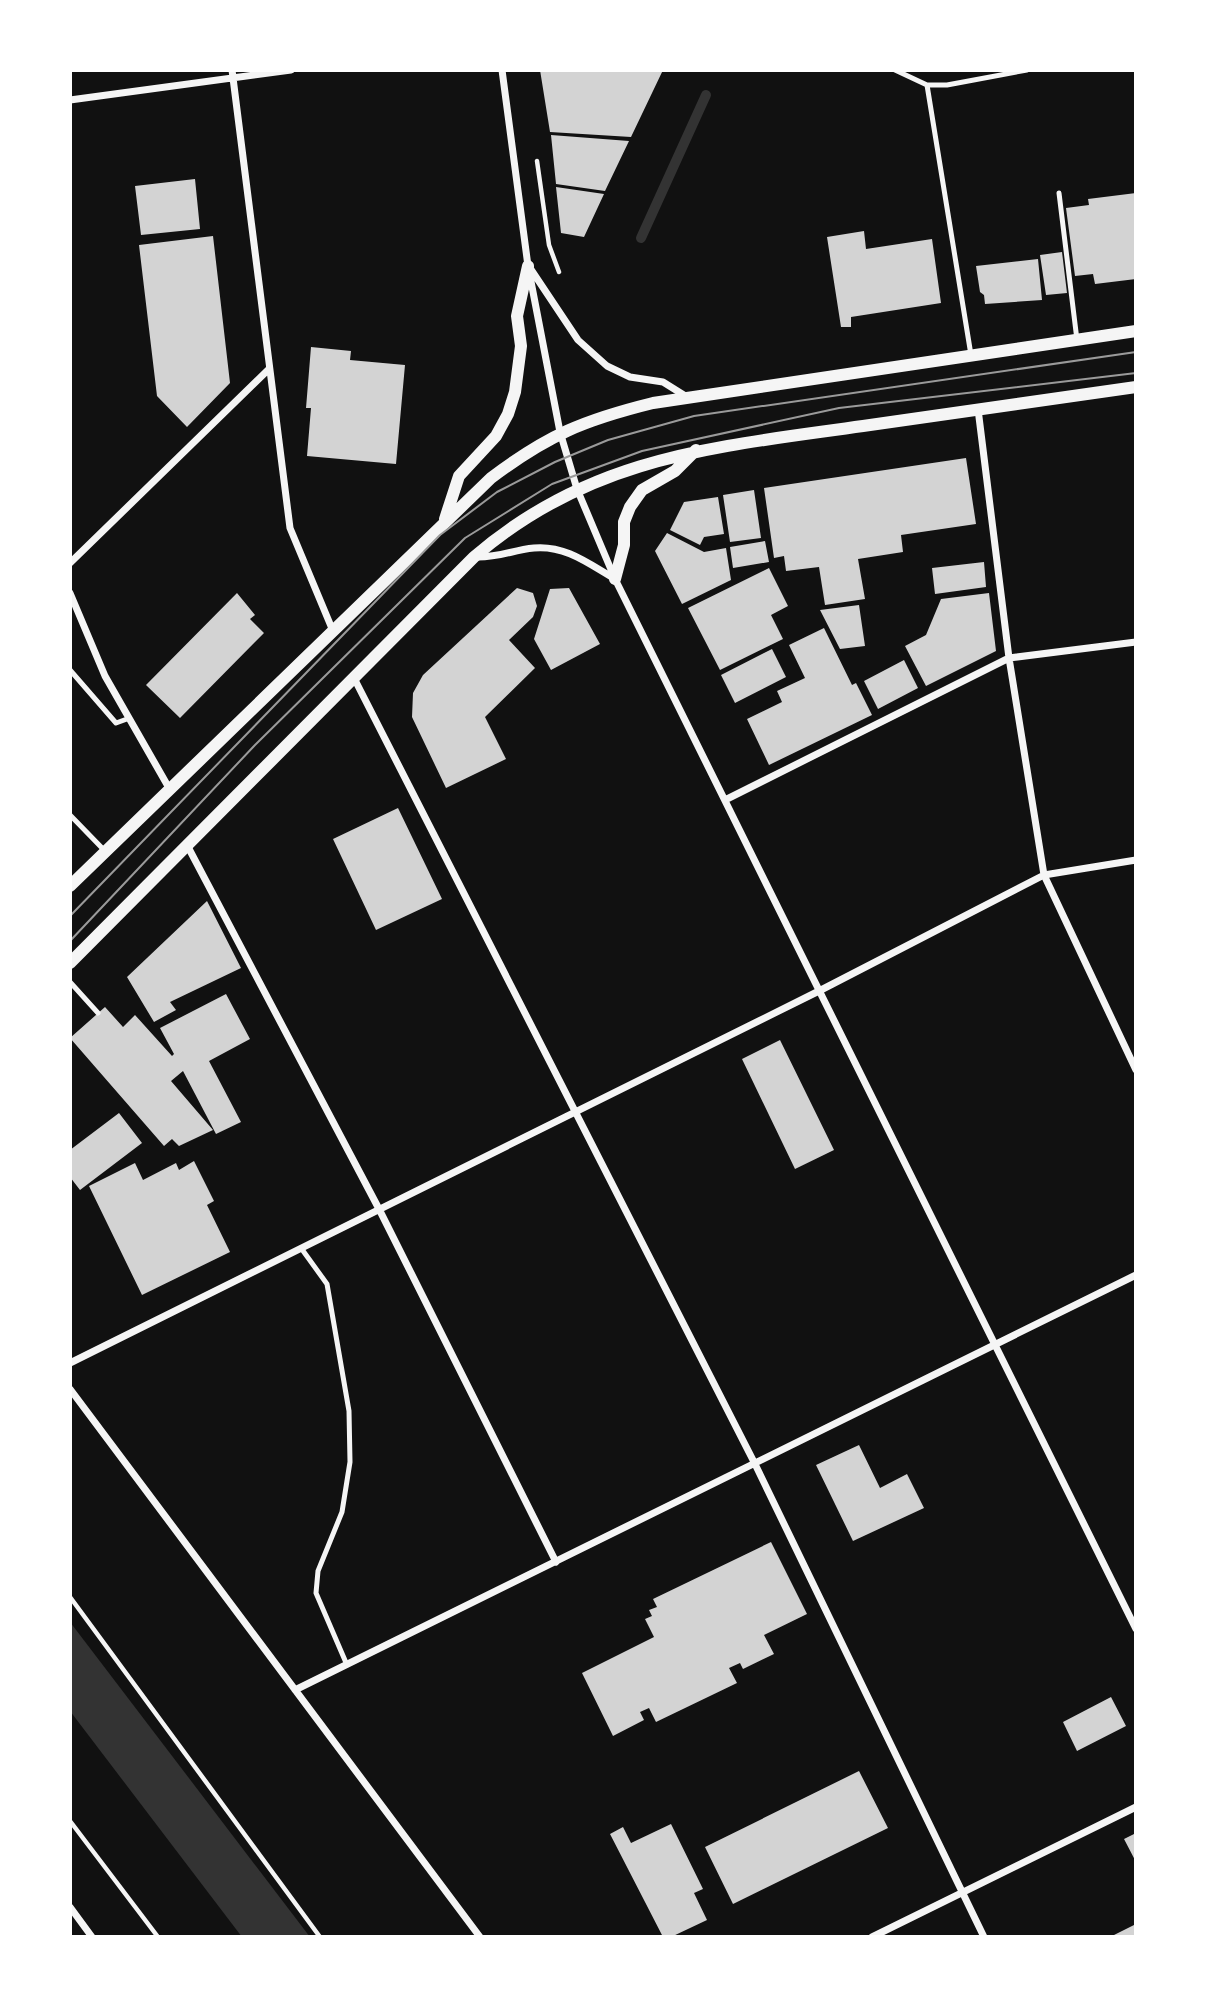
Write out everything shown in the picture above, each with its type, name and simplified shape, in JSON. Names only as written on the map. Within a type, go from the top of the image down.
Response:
[{"type":"street","points":[[70,100],[233,74],[291,70]]},
{"type":"street","points":[[502,70],[528,265],[559,432],[577,489],[615,579],[1136,1629]]},
{"type":"street","points":[[233,74],[290,528],[333,631]]},
{"type":"street","points":[[528,265],[578,340],[607,366],[630,377],[663,382],[688,397]]},
{"type":"street","points":[[443,523],[459,476],[496,436],[508,414],[515,392],[521,346],[517,316],[528,265]]},
{"type":"street","points":[[70,886],[491,478],[559,432],[604,415],[688,397],[1136,331]]},
{"type":"street","points":[[70,563],[269,369]]},
{"type":"street","points":[[70,963],[474,557],[520,520],[577,489],[610,474],[696,450],[1136,387]]},
{"type":"street","points":[[978,409],[1009,658],[1044,875],[1136,1070]]},
{"type":"street","points":[[615,579],[624,545],[624,522],[630,507],[642,490],[675,471],[696,450]]},
{"type":"street","points":[[474,557],[497,558],[534,548],[554,548],[615,579]]},
{"type":"street","points":[[70,593],[105,676],[127,719],[169,788]]},
{"type":"street","points":[[725,800],[1009,658],[1136,642]]},
{"type":"street","points":[[354,678],[755,1464],[984,1937]]},
{"type":"street","points":[[187,845],[379,1209],[556,1562]]},
{"type":"street","points":[[70,1363],[820,991],[1044,875],[1136,860]]},
{"type":"street","points":[[295,1690],[1136,1275]]},
{"type":"street","points":[[70,1389],[480,1937]]},
{"type":"street","points":[[872,1937],[1136,1807]]},
{"type":"street","points":[[70,1908],[92,1937]]},
{"type":"lane","points":[[895,70],[927,85],[947,85],[1027,70]]},
{"type":"lane","points":[[927,85],[971,355]]},
{"type":"lane","points":[[1059,193],[1077,340]]},
{"type":"lane","points":[[70,670],[116,723],[127,719]]},
{"type":"lane","points":[[70,815],[106,852]]},
{"type":"lane","points":[[70,982],[98,1013]]},
{"type":"lane","points":[[301,1248],[327,1284],[349,1411],[350,1462],[342,1512],[318,1571],[316,1593],[347,1665]]},
{"type":"path","points":[[536,152],[549,245],[562,278]]},
{"type":"path","points":[[70,1597],[320,1937]]},
{"type":"path","points":[[70,1821],[158,1937]]},
{"type":"shaded area","points":[[70,1622],[310,1937],[242,1937],[70,1711]]},
{"type":"building","points":[[540,70],[663,70],[631,137],[550,132]]},
{"type":"building","points":[[551,135],[629,141],[605,191],[556,184]]},
{"type":"building","points":[[195,179],[200,229],[141,235],[135,186]]},
{"type":"building","points":[[556,187],[604,194],[584,237],[561,233]]},
{"type":"building","points":[[1136,193],[1136,279],[1095,284],[1093,274],[1075,276],[1066,208],[1089,205],[1088,199]]},
{"type":"building","points":[[864,231],[866,249],[932,239],[941,303],[851,317],[851,327],[841,327],[827,237]]},
{"type":"building","points":[[213,236],[230,383],[187,427],[157,396],[139,245]]},
{"type":"building","points":[[1062,252],[1067,293],[1046,295],[1040,255]]},
{"type":"building","points":[[1038,259],[1042,300],[985,304],[976,266]]},
{"type":"building","points":[[311,347],[351,351],[350,360],[405,365],[396,464],[307,456],[311,408],[306,408]]},
{"type":"building","points":[[966,458],[976,524],[901,535],[903,552],[858,559],[865,599],[825,605],[819,567],[786,571],[784,556],[774,558],[764,488]]},
{"type":"building","points":[[754,490],[761,538],[730,542],[723,495]]},
{"type":"building","points":[[718,497],[724,534],[704,537],[700,545],[670,530],[684,502]]},
{"type":"building","points":[[667,533],[704,552],[726,548],[731,580],[682,604],[655,551]]},
{"type":"building","points":[[765,541],[769,562],[733,568],[730,547]]},
{"type":"building","points":[[984,562],[986,587],[935,594],[932,568]]},
{"type":"building","points":[[769,568],[788,606],[771,615],[783,639],[720,670],[688,608]]},
{"type":"building","points":[[517,588],[533,593],[537,606],[533,617],[509,640],[535,668],[485,717],[506,759],[446,788],[412,717],[413,693],[423,675]]},
{"type":"building","points":[[569,588],[600,644],[551,670],[534,639],[550,589]]},
{"type":"building","points":[[237,593],[255,615],[250,619],[264,633],[180,718],[146,685]]},
{"type":"building","points":[[989,593],[996,651],[926,686],[905,646],[926,635],[941,599]]},
{"type":"building","points":[[859,605],[865,646],[840,649],[820,610]]},
{"type":"building","points":[[824,628],[852,685],[856,683],[872,715],[769,765],[747,719],[782,702],[777,691],[805,678],[789,645]]},
{"type":"building","points":[[772,649],[786,677],[735,703],[721,675]]},
{"type":"building","points":[[904,660],[918,688],[878,709],[864,681]]},
{"type":"building","points":[[398,808],[442,899],[376,930],[333,839]]},
{"type":"building","points":[[207,901],[241,968],[170,1002],[176,1010],[154,1022],[127,977]]},
{"type":"building","points":[[226,994],[250,1039],[209,1061],[241,1122],[216,1134],[183,1071],[171,1081],[213,1130],[179,1146],[172,1139],[164,1146],[70,1038],[105,1007],[123,1027],[135,1015],[172,1056],[174,1054],[160,1028]]},
{"type":"building","points":[[780,1040],[834,1150],[795,1169],[742,1059]]},
{"type":"building","points":[[119,1113],[142,1143],[80,1190],[70,1177],[70,1150]]},
{"type":"building","points":[[194,1161],[214,1201],[207,1205],[230,1252],[142,1295],[89,1186],[135,1163],[143,1180],[176,1163],[179,1170]]},
{"type":"building","points":[[859,1445],[880,1488],[907,1474],[924,1508],[853,1541],[816,1465]]},
{"type":"building","points":[[771,1542],[807,1614],[764,1635],[774,1654],[743,1669],[740,1663],[729,1668],[737,1683],[656,1722],[649,1708],[640,1712],[644,1720],[613,1736],[582,1673],[654,1637],[645,1619],[652,1616],[649,1610],[657,1607],[653,1599]]},
{"type":"building","points":[[1111,1697],[1126,1726],[1077,1751],[1063,1722]]},
{"type":"building","points":[[859,1771],[888,1828],[733,1904],[705,1847]]},
{"type":"building","points":[[671,1824],[703,1889],[694,1893],[707,1920],[671,1937],[663,1937],[610,1834],[623,1827],[631,1843]]},
{"type":"building","points":[[1136,1833],[1136,1862],[1124,1839]]},
{"type":"building","points":[[1136,1924],[1136,1937],[1110,1937]]},
{"type":"waterway","points":[[641,238],[706,95]]},
{"type":"tram line","points":[[70,916],[440,535],[497,492],[555,462],[608,440],[694,416],[1136,352]]},
{"type":"tram line","points":[[70,941],[255,745],[465,538],[552,484],[642,451],[839,408],[1136,373]]}]
